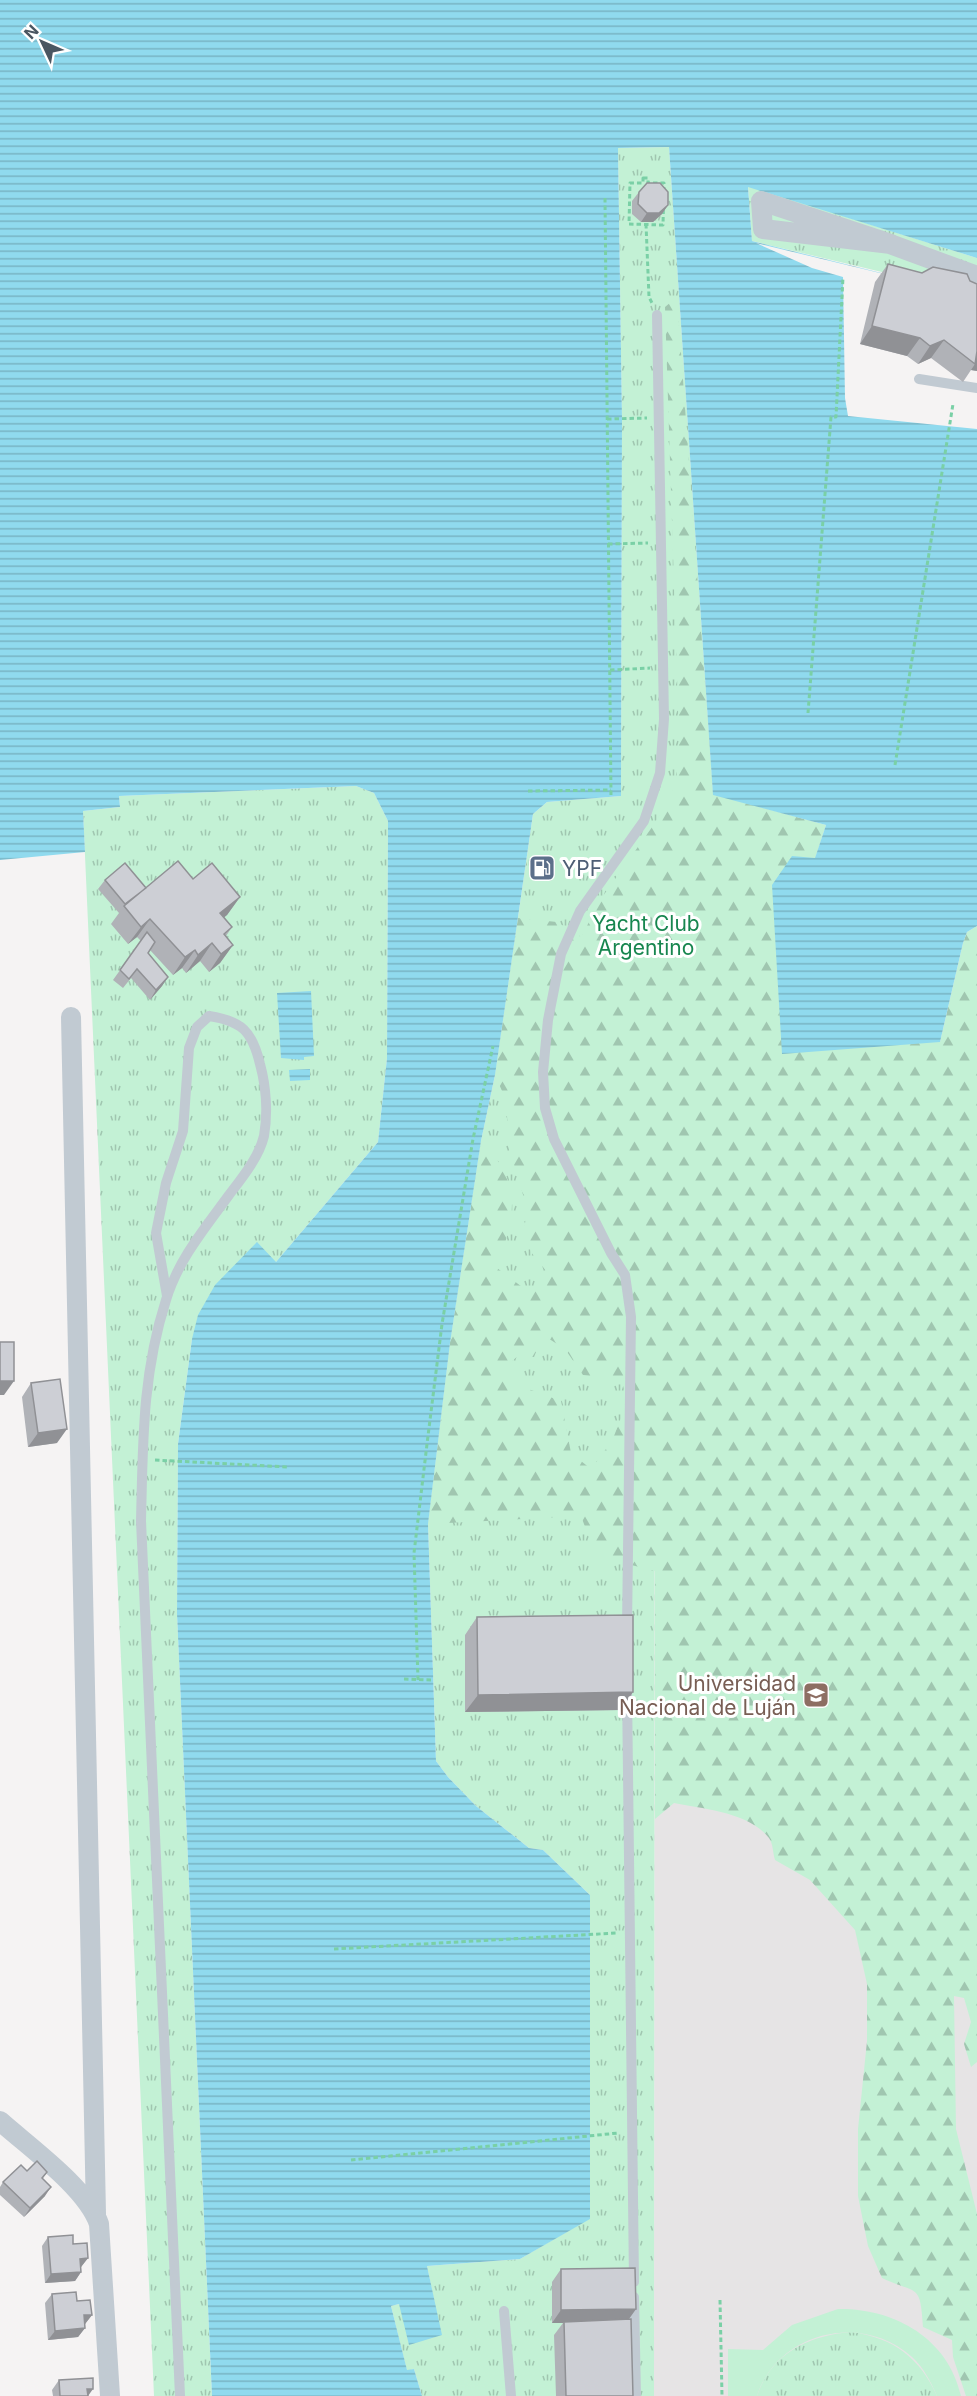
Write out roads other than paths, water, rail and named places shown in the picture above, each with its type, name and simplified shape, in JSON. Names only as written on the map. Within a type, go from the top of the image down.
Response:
[{"type":"street","points":[[891,244],[763,229],[761,201],[869,236],[891,244],[977,276]]},
{"type":"street","points":[[71,1017],[96,2214],[99,2224],[110,2396]]},
{"type":"street","points":[[0,2121],[85,2198],[96,2214]]},
{"type":"lane","points":[[627,1642],[631,1317],[625,1275],[610,1253],[554,1139],[545,1108],[543,1072],[548,1020],[561,954],[580,910],[644,820],[653,795],[663,748],[657,315]]},
{"type":"lane","points":[[919,379],[977,388]]},
{"type":"lane","points":[[167,1296],[156,1233],[166,1183],[183,1131],[189,1048],[197,1027],[209,1016],[230,1019],[249,1034],[258,1053],[265,1081],[264,1137],[243,1177],[191,1247],[167,1296],[147,1377],[143,1459],[141,1521],[180,2396]]},
{"type":"lane","points":[[627,1677],[636,2396]]},
{"type":"lane","points":[[504,2311],[511,2396]]},
{"type":"water","points":[[0,0],[977,0],[977,258],[748,187],[752,241],[954,291],[756,243],[812,268],[843,277],[845,398],[848,416],[977,429],[977,926],[967,932],[963,943],[940,1042],[782,1054],[772,885],[792,856],[815,858],[826,825],[713,795],[669,147],[618,148],[622,419],[621,796],[547,802],[533,814],[495,1075],[481,1141],[450,1343],[428,1524],[436,1761],[476,1806],[529,1848],[543,1850],[590,1895],[590,2219],[520,2259],[427,2266],[442,2335],[409,2345],[399,2304],[391,2306],[407,2370],[414,2369],[422,2396],[212,2396],[177,1614],[178,1444],[192,1339],[198,1315],[215,1285],[257,1242],[276,1262],[378,1142],[387,1058],[388,821],[374,793],[356,786],[119,796],[120,807],[83,811],[85,852],[0,860]]},
{"type":"water","points":[[311,991],[314,1056],[304,1057],[304,1060],[281,1058],[277,993]]},
{"type":"water","points":[[310,1069],[310,1080],[290,1081],[289,1070]]},
{"type":"place","name":"YPF","points":[[542,868]]},
{"type":"place","name":"Universidad Nacional de Luján","points":[[816,1695]]},
{"type":"park label","name":"Yacht Club Argentino","points":[[646,935]]}]
